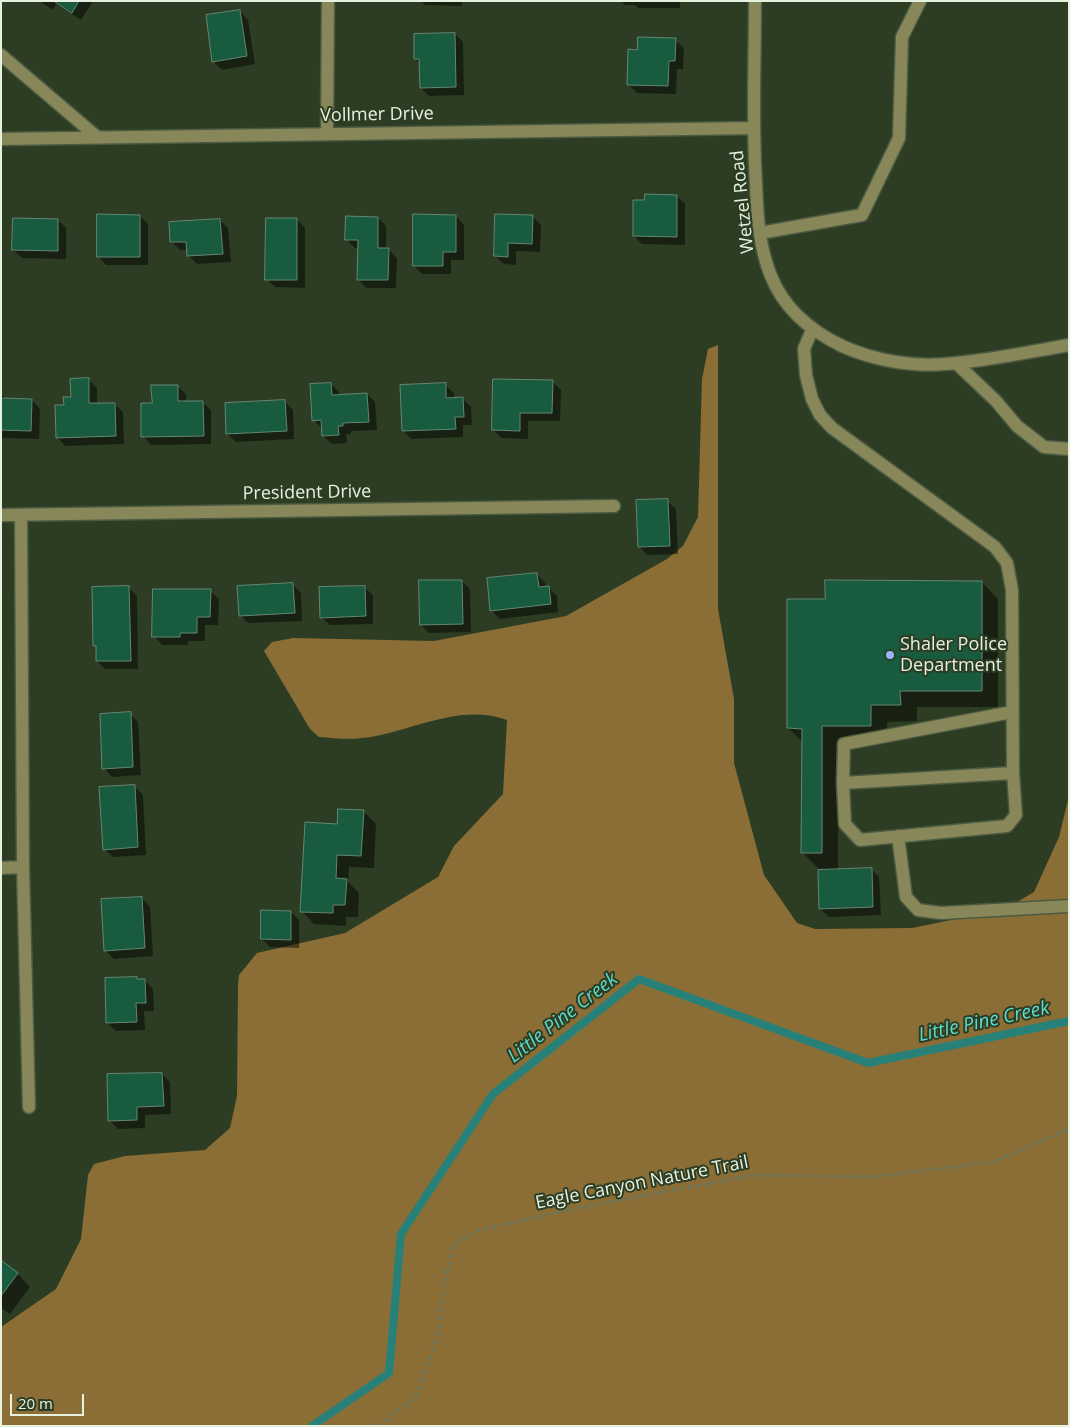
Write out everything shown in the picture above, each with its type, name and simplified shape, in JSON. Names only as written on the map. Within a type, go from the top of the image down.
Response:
[{"type":"street","points":[[327,133],[328,1]]},
{"type":"street","name":"Wetzel Road","points":[[755,1],[754,128],[760,233],[771,277],[794,313],[812,330],[855,352],[906,363],[944,364],[994,359],[1069,345]]},
{"type":"street","points":[[760,233],[862,215],[899,138],[902,37],[920,1]]},
{"type":"street","points":[[1,55],[97,137]]},
{"type":"street","name":"Vollmer Drive","points":[[1,139],[754,128]]},
{"type":"street","points":[[812,330],[804,350],[806,375],[812,399],[820,415],[832,428],[996,547],[1007,563],[1012,590],[1013,773],[1016,815],[1007,826],[860,840],[845,824],[844,744],[1012,712]]},
{"type":"street","points":[[956,363],[996,401],[1017,426],[1044,447],[1069,448]]},
{"type":"street","name":"President Drive","points":[[1,515],[614,506]]},
{"type":"street","points":[[21,515],[24,867],[29,1107]]},
{"type":"street","points":[[843,782],[1013,773]]},
{"type":"street","points":[[898,836],[906,898],[918,910],[941,913],[1069,906]]},
{"type":"street","points":[[1,868],[24,867]]},
{"type":"path","name":"Eagle Canyon Nature Trail","points":[[378,1426],[416,1397],[439,1331],[444,1284],[455,1243],[479,1230],[573,1209],[754,1175],[871,1177],[993,1162],[1069,1129]]},
{"type":"shaded area","points":[[718,345],[718,609],[734,699],[734,763],[764,875],[797,923],[815,929],[912,928],[1005,909],[1034,892],[1059,837],[1069,796],[1069,1426],[1,1426],[1,1327],[56,1289],[81,1239],[88,1175],[94,1164],[125,1156],[205,1150],[230,1128],[237,1096],[239,975],[257,953],[345,933],[438,877],[454,846],[503,794],[507,720],[489,715],[452,716],[362,738],[319,737],[310,729],[264,651],[272,642],[293,638],[434,641],[566,616],[667,559],[683,546],[698,517],[702,379],[708,349]]},
{"type":"building","points":[[54,1],[79,1],[72,13]]},
{"type":"building","points":[[240,10],[247,56],[212,62],[206,15]]},
{"type":"building","points":[[455,33],[456,87],[420,88],[419,59],[414,59],[414,34]]},
{"type":"building","points":[[638,37],[676,38],[675,61],[669,61],[668,86],[627,85],[628,49],[637,50]]},
{"type":"building","points":[[645,194],[677,195],[677,237],[633,236],[633,200],[644,200]]},
{"type":"building","points":[[97,214],[140,215],[140,257],[97,257]]},
{"type":"building","points":[[413,214],[456,215],[456,252],[443,252],[443,266],[413,266]]},
{"type":"building","points":[[495,214],[533,215],[532,244],[508,243],[508,257],[494,256]]},
{"type":"building","points":[[346,216],[378,217],[378,248],[389,248],[388,280],[357,280],[358,240],[345,240]]},
{"type":"building","points":[[13,218],[58,219],[58,251],[12,250]]},
{"type":"building","points":[[266,218],[297,218],[297,280],[265,280]]},
{"type":"building","points":[[220,219],[223,254],[187,256],[186,242],[170,242],[169,222]]},
{"type":"building","points":[[89,378],[89,403],[115,403],[116,436],[56,438],[55,405],[64,405],[63,397],[71,397],[70,379]]},
{"type":"building","points":[[493,379],[553,380],[552,413],[520,413],[520,431],[492,430]]},
{"type":"building","points":[[331,383],[332,395],[367,393],[369,422],[343,423],[343,426],[338,426],[339,435],[322,436],[321,420],[312,421],[310,384]]},
{"type":"building","points":[[446,383],[446,398],[463,397],[464,417],[455,417],[456,429],[402,431],[400,385]]},
{"type":"building","points":[[151,385],[178,385],[178,401],[203,401],[204,436],[141,437],[141,403],[152,403]]},
{"type":"building","points":[[1,398],[32,399],[31,431],[1,430]]},
{"type":"building","points":[[285,400],[287,431],[226,434],[225,403]]},
{"type":"building","points":[[668,499],[670,546],[638,547],[636,500]]},
{"type":"building","points":[[537,573],[539,587],[549,586],[551,604],[490,611],[487,578]]},
{"type":"building","points":[[419,580],[462,580],[463,624],[420,625]]},
{"type":"building","points":[[825,580],[982,581],[982,691],[900,691],[901,705],[871,705],[871,726],[822,726],[822,853],[801,853],[802,729],[787,728],[787,599],[825,599]]},
{"type":"building","points":[[293,583],[295,613],[239,616],[237,586]]},
{"type":"building","points":[[129,586],[131,661],[96,661],[96,646],[93,646],[92,587]]},
{"type":"building","points":[[365,586],[366,616],[320,618],[319,587]]},
{"type":"building","points":[[153,589],[211,589],[210,617],[197,617],[197,633],[180,633],[180,637],[152,637]]},
{"type":"building","points":[[131,712],[133,767],[102,769],[100,714]]},
{"type":"building","points":[[135,785],[138,847],[103,850],[99,787]]},
{"type":"building","points":[[338,809],[364,810],[361,856],[337,855],[336,878],[347,879],[345,905],[333,905],[333,913],[300,912],[305,822],[337,824]]},
{"type":"building","points":[[872,868],[873,907],[819,909],[818,870]]},
{"type":"building","points":[[142,897],[145,948],[104,951],[101,899]]},
{"type":"building","points":[[261,910],[291,911],[291,940],[261,939]]},
{"type":"building","points":[[137,977],[137,979],[145,979],[146,1003],[136,1003],[137,1022],[106,1023],[105,978]]},
{"type":"building","points":[[162,1073],[164,1106],[137,1107],[137,1120],[108,1121],[107,1074]]},
{"type":"building","points":[[1,1260],[18,1273],[1,1296]]},
{"type":"waterway","name":"Little Pine Creek","points":[[312,1426],[389,1373],[401,1234],[493,1094],[639,979],[868,1063],[1069,1021]]},
{"type":"place","name":"Shaler Police Department","points":[[890,655]]}]
